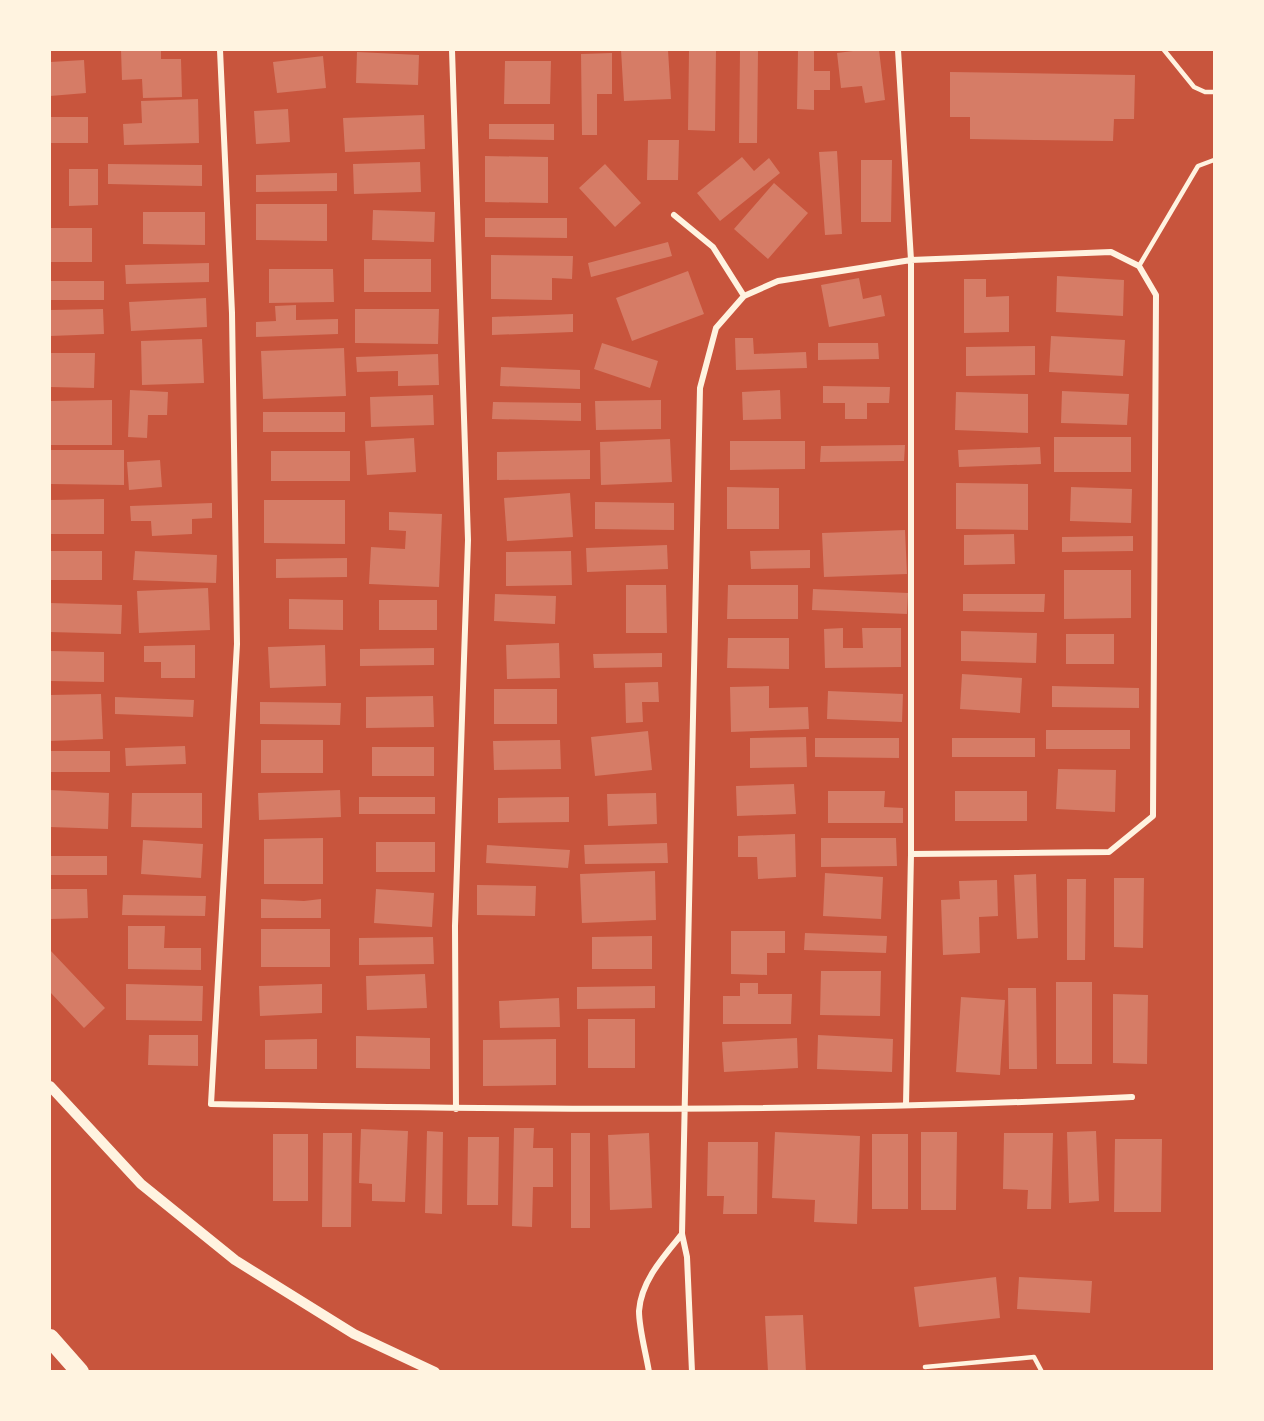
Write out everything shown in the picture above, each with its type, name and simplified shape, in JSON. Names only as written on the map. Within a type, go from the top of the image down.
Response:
[{"type":"highway","points":[[50,1338],[80,1371]]},
{"type":"street","points":[[220,50],[232,313],[237,644],[211,1104],[456,1109],[686,1109],[906,1105],[1132,1097]]},
{"type":"street","points":[[452,50],[468,540],[455,926],[456,1109]]},
{"type":"street","points":[[898,50],[911,260],[911,854],[906,1105]]},
{"type":"street","points":[[674,215],[712,247],[744,296]]},
{"type":"street","points":[[692,1371],[687,1257],[682,1234],[700,388],[716,328],[744,296],[778,281],[911,260],[1111,252],[1139,266],[1156,295],[1153,816],[1109,852],[911,854]]},
{"type":"street","points":[[50,1086],[141,1184],[235,1260],[354,1334],[435,1371]]},
{"type":"street","points":[[649,1371],[639,1312],[642,1292],[654,1271],[682,1234]]},
{"type":"lane","points":[[1164,50],[1194,87],[1205,92],[1215,92]]},
{"type":"lane","points":[[1139,266],[1198,166],[1215,160]]},
{"type":"lane","points":[[925,1367],[1034,1357],[1042,1371]]},
{"type":"building","points":[[121,50],[161,50],[161,59],[181,59],[182,97],[143,98],[142,79],[122,80]]},
{"type":"building","points":[[621,50],[668,50],[671,99],[624,101]]},
{"type":"building","points":[[689,50],[716,50],[715,131],[688,130]]},
{"type":"building","points":[[740,50],[758,51],[757,143],[739,143]]},
{"type":"building","points":[[879,50],[885,100],[865,103],[862,86],[841,88],[837,53]]},
{"type":"building","points":[[798,51],[814,51],[814,71],[830,71],[830,90],[814,90],[814,110],[797,109]]},
{"type":"building","points":[[357,52],[419,55],[418,85],[356,83]]},
{"type":"building","points":[[612,53],[612,94],[597,94],[597,135],[582,135],[581,54]]},
{"type":"building","points":[[323,56],[326,88],[277,93],[273,62]]},
{"type":"building","points":[[84,60],[86,93],[50,96],[50,62]]},
{"type":"building","points":[[505,61],[551,61],[550,104],[504,104]]},
{"type":"building","points":[[950,72],[1135,75],[1134,119],[1114,119],[1113,141],[970,139],[970,117],[950,117]]},
{"type":"building","points":[[198,99],[199,143],[124,145],[123,124],[142,123],[141,101]]},
{"type":"building","points":[[288,109],[290,142],[256,144],[254,111]]},
{"type":"building","points":[[424,115],[425,149],[345,152],[343,118]]},
{"type":"building","points":[[50,117],[88,117],[88,143],[50,143]]},
{"type":"building","points":[[489,124],[554,124],[554,140],[489,139]]},
{"type":"building","points":[[648,140],[679,140],[678,180],[647,180]]},
{"type":"building","points":[[837,151],[842,234],[825,235],[819,152]]},
{"type":"building","points":[[485,156],[548,157],[548,203],[485,202]]},
{"type":"building","points":[[742,157],[754,171],[769,158],[780,173],[720,221],[697,193]]},
{"type":"building","points":[[861,160],[892,160],[891,222],[861,222]]},
{"type":"building","points":[[420,162],[421,192],[354,194],[353,164]]},
{"type":"building","points":[[108,164],[202,165],[202,186],[108,184]]},
{"type":"building","points":[[605,164],[641,203],[615,227],[579,188]]},
{"type":"building","points":[[69,169],[98,169],[98,205],[69,206]]},
{"type":"building","points":[[337,173],[337,191],[256,192],[256,175]]},
{"type":"building","points":[[774,183],[808,213],[768,259],[734,229]]},
{"type":"building","points":[[256,204],[327,204],[327,241],[256,240]]},
{"type":"building","points":[[373,210],[435,212],[434,242],[372,240]]},
{"type":"building","points":[[143,212],[205,212],[205,245],[143,244]]},
{"type":"building","points":[[485,218],[567,218],[567,238],[485,237]]},
{"type":"building","points":[[50,228],[92,228],[92,262],[50,262]]},
{"type":"building","points":[[668,242],[672,256],[591,277],[588,263]]},
{"type":"building","points":[[491,255],[573,256],[572,279],[552,278],[552,300],[491,299]]},
{"type":"building","points":[[364,259],[431,259],[431,292],[364,292]]},
{"type":"building","points":[[209,263],[209,282],[126,284],[125,265]]},
{"type":"building","points":[[269,269],[333,269],[334,302],[269,303]]},
{"type":"building","points":[[688,271],[704,314],[632,341],[616,298]]},
{"type":"building","points":[[1057,276],[1124,280],[1123,316],[1056,312]]},
{"type":"building","points":[[859,278],[863,299],[881,295],[885,316],[829,327],[821,285]]},
{"type":"building","points":[[964,279],[986,279],[986,297],[1009,296],[1009,332],[964,333]]},
{"type":"building","points":[[50,281],[104,281],[104,300],[50,300]]},
{"type":"building","points":[[206,298],[207,327],[131,331],[129,302]]},
{"type":"building","points":[[296,305],[296,320],[338,319],[338,334],[256,337],[256,322],[276,321],[275,306]]},
{"type":"building","points":[[103,309],[104,334],[50,336],[50,310]]},
{"type":"building","points":[[355,309],[439,309],[438,344],[355,343]]},
{"type":"building","points":[[573,314],[573,332],[492,335],[492,317]]},
{"type":"building","points":[[1051,336],[1125,340],[1123,376],[1049,372]]},
{"type":"building","points":[[735,338],[753,338],[754,354],[806,352],[807,368],[736,370]]},
{"type":"building","points":[[202,339],[204,383],[142,385],[141,341]]},
{"type":"building","points":[[602,343],[658,361],[650,388],[594,369]]},
{"type":"building","points":[[818,343],[878,343],[879,359],[818,360]]},
{"type":"building","points":[[1035,346],[1035,375],[966,376],[966,347]]},
{"type":"building","points":[[344,348],[346,396],[263,399],[261,351]]},
{"type":"building","points":[[50,353],[95,353],[94,388],[50,387]]},
{"type":"building","points":[[438,354],[439,385],[398,386],[398,371],[357,372],[356,357]]},
{"type":"building","points":[[501,367],[580,370],[580,389],[500,386]]},
{"type":"building","points":[[823,386],[890,387],[889,403],[867,403],[867,419],[845,419],[845,403],[823,403]]},
{"type":"building","points":[[130,390],[168,392],[167,415],[148,415],[147,438],[128,437]]},
{"type":"building","points":[[780,390],[781,419],[743,420],[742,392]]},
{"type":"building","points":[[1062,391],[1129,394],[1127,425],[1061,423]]},
{"type":"building","points":[[956,392],[1028,394],[1028,433],[955,430]]},
{"type":"building","points":[[433,395],[434,425],[371,427],[370,397]]},
{"type":"building","points":[[112,400],[112,445],[50,445],[50,401]]},
{"type":"building","points":[[661,400],[661,429],[596,430],[595,401]]},
{"type":"building","points":[[493,402],[581,403],[581,421],[492,419]]},
{"type":"building","points":[[263,412],[345,412],[345,432],[263,432]]},
{"type":"building","points":[[1054,437],[1131,437],[1131,472],[1054,472]]},
{"type":"building","points":[[414,438],[416,472],[367,475],[365,441]]},
{"type":"building","points":[[670,439],[672,482],[601,485],[600,442]]},
{"type":"building","points":[[730,441],[805,441],[805,469],[730,470]]},
{"type":"building","points":[[905,445],[904,461],[820,462],[821,446]]},
{"type":"building","points":[[1040,447],[1041,464],[959,467],[958,450]]},
{"type":"building","points":[[50,450],[124,450],[124,485],[50,484]]},
{"type":"building","points":[[590,450],[590,479],[497,480],[497,452]]},
{"type":"building","points":[[271,451],[350,451],[350,481],[271,481]]},
{"type":"building","points":[[160,460],[162,487],[129,490],[127,462]]},
{"type":"building","points":[[956,483],[1028,484],[1028,530],[956,529]]},
{"type":"building","points":[[727,487],[779,488],[779,529],[727,529]]},
{"type":"building","points":[[1071,487],[1132,489],[1131,523],[1070,521]]},
{"type":"building","points":[[570,493],[573,537],[507,541],[504,498]]},
{"type":"building","points":[[104,499],[104,534],[50,534],[50,500]]},
{"type":"building","points":[[264,500],[345,500],[345,544],[264,543]]},
{"type":"building","points":[[595,502],[674,503],[674,530],[595,529]]},
{"type":"building","points":[[212,503],[212,518],[192,519],[192,534],[152,536],[151,521],[131,521],[130,506]]},
{"type":"building","points":[[389,512],[442,514],[439,587],[369,584],[371,547],[405,549],[406,531],[389,530]]},
{"type":"building","points":[[905,530],[907,574],[824,577],[822,533]]},
{"type":"building","points":[[1014,534],[1015,564],[964,565],[964,535]]},
{"type":"building","points":[[1133,536],[1133,551],[1062,552],[1062,537]]},
{"type":"building","points":[[667,545],[668,569],[587,572],[586,548]]},
{"type":"building","points":[[810,550],[810,568],[751,569],[750,551]]},
{"type":"building","points":[[50,551],[102,551],[102,580],[50,580]]},
{"type":"building","points":[[135,551],[217,555],[216,583],[133,580]]},
{"type":"building","points":[[571,551],[572,585],[506,586],[506,552]]},
{"type":"building","points":[[347,558],[347,577],[276,578],[276,559]]},
{"type":"building","points":[[1064,570],[1131,570],[1131,618],[1064,619]]},
{"type":"building","points":[[626,585],[666,585],[667,633],[626,633]]},
{"type":"building","points":[[728,585],[798,585],[798,619],[727,619]]},
{"type":"building","points":[[208,588],[210,630],[139,633],[137,591]]},
{"type":"building","points":[[813,589],[908,593],[907,614],[812,610]]},
{"type":"building","points":[[495,594],[556,596],[555,624],[494,621]]},
{"type":"building","points":[[963,594],[1045,594],[1044,612],[963,611]]},
{"type":"building","points":[[289,599],[343,600],[343,630],[289,629]]},
{"type":"building","points":[[379,600],[437,600],[437,630],[379,630]]},
{"type":"building","points":[[50,603],[122,605],[121,634],[50,632]]},
{"type":"building","points":[[843,628],[843,648],[863,648],[862,628],[901,628],[901,667],[825,668],[824,629]]},
{"type":"building","points":[[961,631],[1037,633],[1036,663],[961,661]]},
{"type":"building","points":[[1066,634],[1114,634],[1114,664],[1066,664]]},
{"type":"building","points":[[728,638],[789,638],[789,669],[727,668]]},
{"type":"building","points":[[559,643],[560,678],[507,679],[506,645]]},
{"type":"building","points":[[195,645],[195,678],[161,678],[161,662],[144,662],[144,646]]},
{"type":"building","points":[[325,645],[326,686],[270,688],[268,647]]},
{"type":"building","points":[[434,648],[434,665],[360,666],[360,649]]},
{"type":"building","points":[[50,651],[104,652],[104,682],[50,681]]},
{"type":"building","points":[[662,653],[662,667],[594,668],[593,654]]},
{"type":"building","points":[[962,674],[1022,678],[1020,713],[960,709]]},
{"type":"building","points":[[658,682],[659,702],[642,702],[643,722],[626,723],[625,683]]},
{"type":"building","points":[[769,686],[769,708],[808,707],[809,729],[731,732],[730,687]]},
{"type":"building","points":[[1052,686],[1139,688],[1139,708],[1052,707]]},
{"type":"building","points":[[494,689],[557,689],[557,724],[494,724]]},
{"type":"building","points":[[828,691],[903,694],[902,722],[827,719]]},
{"type":"building","points":[[101,694],[103,739],[50,741],[50,695]]},
{"type":"building","points":[[433,696],[434,727],[366,728],[366,697]]},
{"type":"building","points":[[115,697],[194,700],[193,717],[115,714]]},
{"type":"building","points":[[260,702],[341,703],[340,725],[260,724]]},
{"type":"building","points":[[1046,730],[1130,730],[1130,749],[1046,749]]},
{"type":"building","points":[[648,731],[652,770],[595,776],[591,737]]},
{"type":"building","points":[[806,737],[807,767],[750,768],[750,738]]},
{"type":"building","points":[[815,738],[899,738],[899,758],[815,757]]},
{"type":"building","points":[[952,738],[1035,738],[1035,757],[952,757]]},
{"type":"building","points":[[261,740],[323,740],[323,773],[261,773]]},
{"type":"building","points":[[560,740],[561,769],[494,770],[493,741]]},
{"type":"building","points":[[185,746],[186,764],[126,766],[125,748]]},
{"type":"building","points":[[372,747],[434,747],[434,776],[372,776]]},
{"type":"building","points":[[50,751],[110,751],[110,772],[50,772]]},
{"type":"building","points":[[1058,769],[1116,770],[1115,812],[1056,809]]},
{"type":"building","points":[[794,784],[796,814],[737,816],[736,786]]},
{"type":"building","points":[[50,790],[109,793],[108,829],[50,827]]},
{"type":"building","points":[[340,790],[341,817],[259,820],[258,793]]},
{"type":"building","points":[[828,791],[885,791],[884,807],[903,808],[903,823],[828,823]]},
{"type":"building","points":[[955,791],[1027,791],[1027,821],[955,821]]},
{"type":"building","points":[[132,793],[202,793],[202,828],[131,827]]},
{"type":"building","points":[[656,793],[657,824],[608,826],[607,794]]},
{"type":"building","points":[[359,797],[435,797],[435,814],[359,814]]},
{"type":"building","points":[[569,797],[569,822],[498,823],[498,798]]},
{"type":"building","points":[[795,834],[796,877],[758,879],[757,857],[738,857],[738,836]]},
{"type":"building","points":[[323,838],[323,884],[264,884],[264,839]]},
{"type":"building","points":[[821,838],[896,838],[897,866],[821,867]]},
{"type":"building","points":[[143,840],[203,844],[201,878],[141,874]]},
{"type":"building","points":[[376,842],[435,842],[435,872],[376,872]]},
{"type":"building","points":[[667,843],[668,863],[585,864],[584,845]]},
{"type":"building","points":[[487,845],[570,850],[568,868],[486,863]]},
{"type":"building","points":[[50,856],[107,856],[107,875],[50,875]]},
{"type":"building","points":[[655,871],[656,920],[582,923],[580,874]]},
{"type":"building","points":[[825,873],[883,877],[881,919],[823,916]]},
{"type":"building","points":[[1036,874],[1038,938],[1017,939],[1014,875]]},
{"type":"building","points":[[1114,878],[1144,878],[1143,948],[1114,947]]},
{"type":"building","points":[[1067,879],[1086,879],[1085,960],[1067,960]]},
{"type":"building","points":[[997,880],[998,916],[979,917],[980,953],[943,955],[941,900],[960,899],[959,881]]},
{"type":"building","points":[[477,885],[536,886],[535,916],[477,915]]},
{"type":"building","points":[[50,889],[87,889],[88,918],[50,919]]},
{"type":"building","points":[[376,889],[434,893],[432,927],[374,923]]},
{"type":"building","points":[[123,895],[206,896],[205,916],[122,915]]},
{"type":"building","points":[[261,899],[304,901],[321,899],[321,918],[261,918]]},
{"type":"building","points":[[128,926],[165,926],[164,948],[201,948],[201,970],[128,969]]},
{"type":"building","points":[[261,929],[330,929],[330,967],[261,967]]},
{"type":"building","points":[[731,931],[785,931],[785,953],[767,953],[767,975],[731,974]]},
{"type":"building","points":[[805,933],[887,936],[886,953],[804,950]]},
{"type":"building","points":[[652,936],[652,969],[592,969],[592,937]]},
{"type":"building","points":[[433,937],[434,964],[359,965],[359,938]]},
{"type":"building","points":[[50,950],[105,1008],[84,1028],[50,992]]},
{"type":"building","points":[[821,971],[881,971],[880,1016],[820,1015]]},
{"type":"building","points":[[425,974],[427,1008],[367,1010],[366,976]]},
{"type":"building","points":[[1056,982],[1092,982],[1092,1064],[1056,1064]]},
{"type":"building","points":[[740,983],[758,983],[758,994],[792,994],[791,1024],[723,1024],[723,996],[740,996]]},
{"type":"building","points":[[126,984],[203,986],[202,1021],[126,1020]]},
{"type":"building","points":[[322,984],[322,1013],[260,1016],[259,986]]},
{"type":"building","points":[[655,986],[655,1008],[577,1009],[577,987]]},
{"type":"building","points":[[1008,988],[1036,988],[1037,1069],[1009,1069]]},
{"type":"building","points":[[1113,994],[1148,995],[1147,1064],[1113,1063]]},
{"type":"building","points":[[961,997],[1005,1000],[1000,1075],[956,1072]]},
{"type":"building","points":[[559,998],[560,1027],[500,1028],[499,1001]]},
{"type":"building","points":[[588,1019],[635,1019],[635,1068],[588,1068]]},
{"type":"building","points":[[149,1035],[198,1035],[198,1066],[148,1065]]},
{"type":"building","points":[[818,1035],[893,1039],[892,1072],[817,1069]]},
{"type":"building","points":[[356,1036],[430,1038],[430,1069],[356,1068]]},
{"type":"building","points":[[797,1038],[798,1068],[724,1072],[722,1042]]},
{"type":"building","points":[[317,1039],[317,1069],[265,1069],[265,1040]]},
{"type":"building","points":[[556,1039],[556,1085],[483,1086],[483,1040]]},
{"type":"building","points":[[514,1128],[534,1128],[533,1148],[553,1148],[553,1187],[533,1187],[532,1227],[512,1226]]},
{"type":"building","points":[[361,1129],[408,1131],[405,1202],[372,1201],[372,1184],[359,1183]]},
{"type":"building","points":[[427,1131],[443,1132],[442,1214],[425,1213]]},
{"type":"building","points":[[1096,1131],[1099,1201],[1069,1203],[1067,1132]]},
{"type":"building","points":[[775,1132],[860,1136],[857,1224],[814,1222],[815,1200],[772,1198]]},
{"type":"building","points":[[921,1132],[957,1132],[956,1210],[921,1210]]},
{"type":"building","points":[[323,1133],[352,1133],[351,1227],[322,1227]]},
{"type":"building","points":[[571,1133],[590,1133],[590,1228],[571,1228]]},
{"type":"building","points":[[649,1133],[652,1208],[610,1210],[608,1135]]},
{"type":"building","points":[[1004,1133],[1053,1133],[1051,1209],[1027,1209],[1028,1190],[1003,1189]]},
{"type":"building","points":[[273,1134],[308,1134],[308,1201],[273,1201]]},
{"type":"building","points":[[872,1134],[908,1134],[908,1209],[872,1209]]},
{"type":"building","points":[[468,1137],[499,1137],[498,1205],[467,1205]]},
{"type":"building","points":[[1115,1139],[1162,1139],[1161,1212],[1114,1212]]},
{"type":"building","points":[[708,1142],[758,1142],[757,1214],[723,1214],[724,1196],[707,1196]]},
{"type":"building","points":[[996,1277],[1000,1318],[919,1327],[914,1287]]},
{"type":"building","points":[[1019,1277],[1092,1281],[1090,1313],[1017,1309]]},
{"type":"building","points":[[803,1315],[806,1372],[768,1372],[765,1316]]}]
